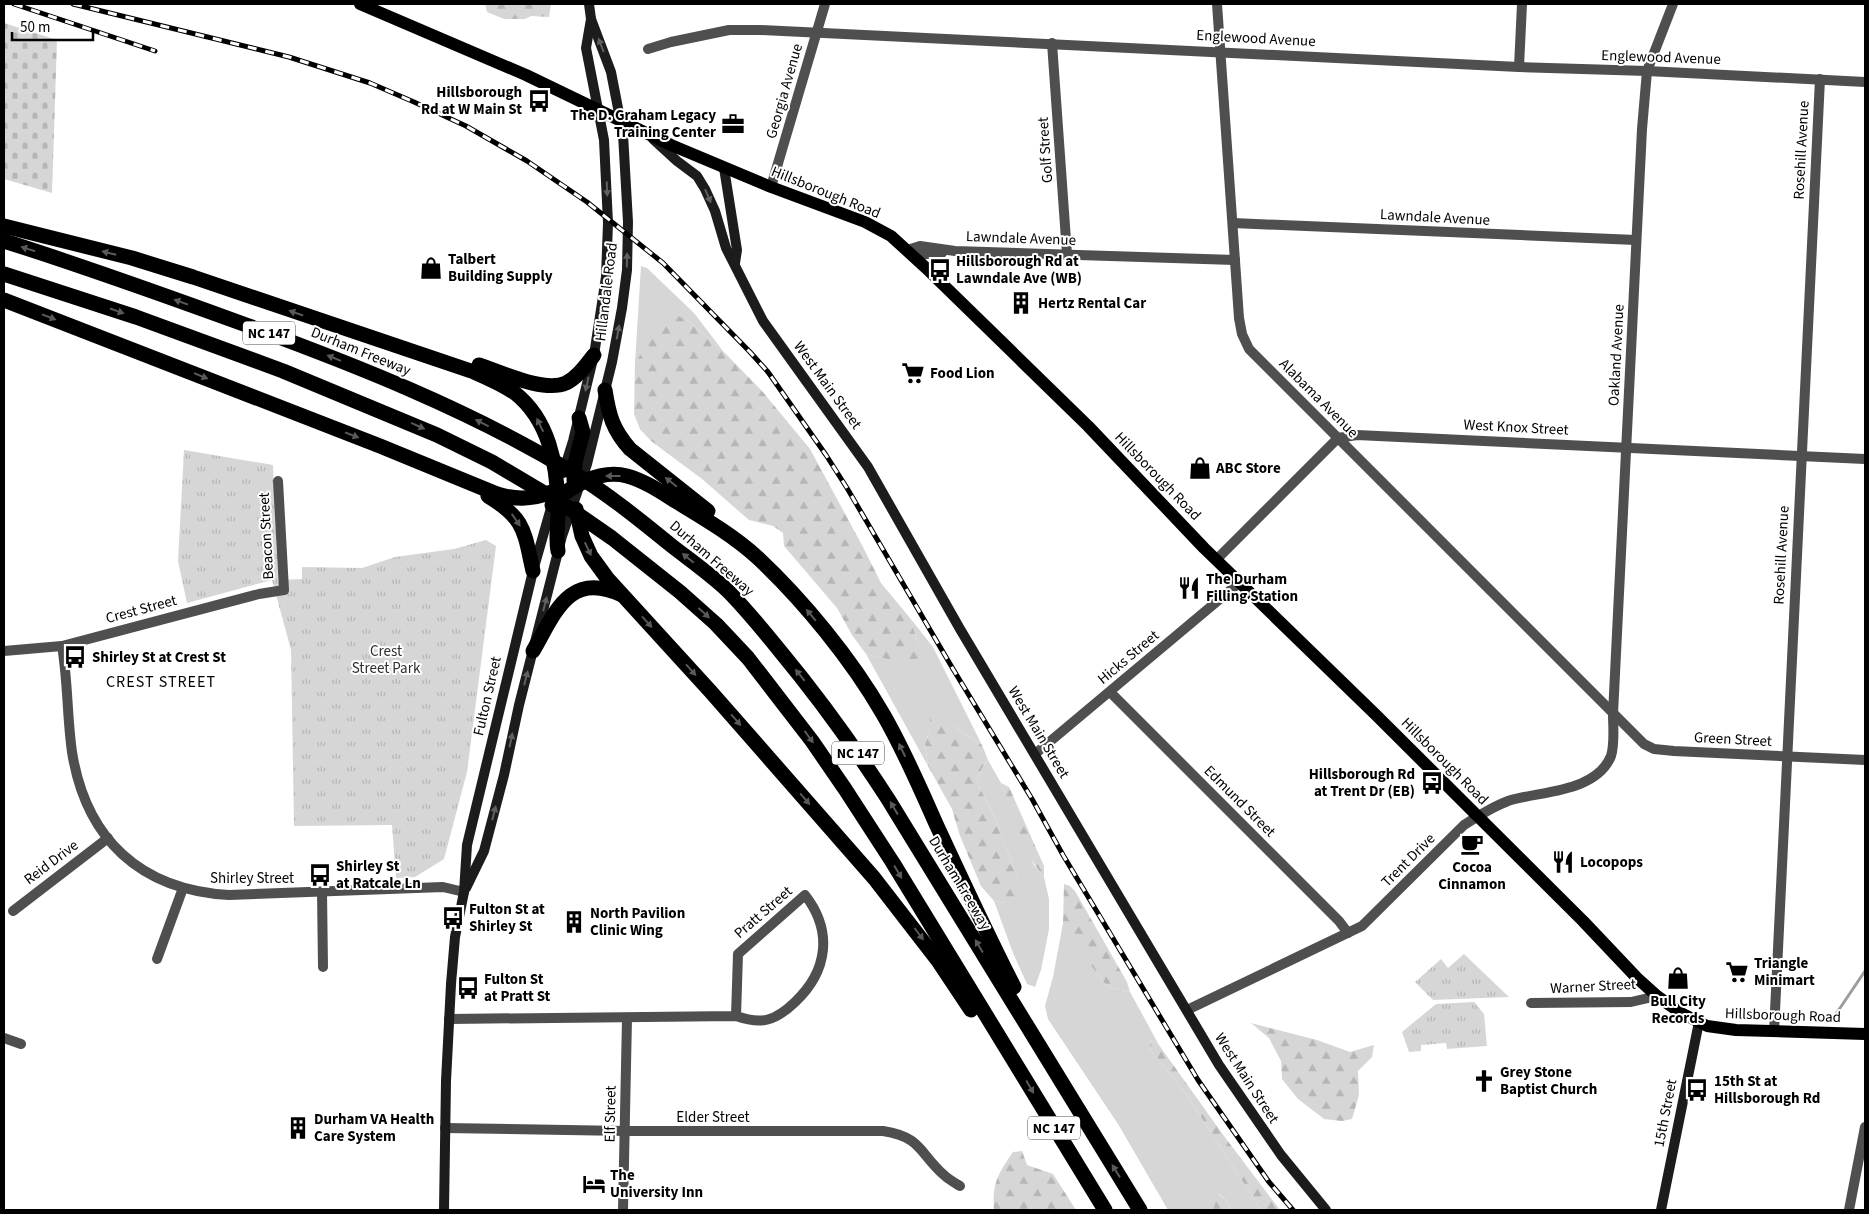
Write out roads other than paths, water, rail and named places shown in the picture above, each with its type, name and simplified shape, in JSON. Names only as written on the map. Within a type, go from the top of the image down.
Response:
[{"type":"highway","points":[[4,226],[132,258],[193,277],[474,372],[499,383],[515,393],[529,407],[539,421],[550,447],[557,478],[554,500],[558,551]]},
{"type":"highway","name":"Durham Freeway","points":[[4,241],[107,274],[320,352],[448,406],[526,445],[575,474],[620,504],[725,588],[760,626],[833,718],[888,799],[1140,1210]]},
{"type":"highway","name":"NC 147","points":[[4,274],[136,317],[283,371],[421,428],[516,475],[566,506],[612,538],[680,592],[716,624],[767,681],[845,788],[1105,1210]]},
{"type":"highway","points":[[4,300],[380,446],[481,488],[516,499],[539,496],[554,500],[601,476],[626,476],[650,486],[733,538],[758,558],[813,617],[843,655],[883,713],[909,763],[956,868],[1032,1024],[1040,1048]]},
{"type":"highway","points":[[421,355],[454,358],[544,385],[558,386],[579,374],[594,355]]},
{"type":"highway","points":[[605,390],[611,422],[630,449],[717,519],[733,538]]},
{"type":"highway","points":[[579,418],[582,432],[575,463],[576,488],[582,536],[591,556],[607,578],[711,692],[874,878],[939,962],[972,1012],[1004,1046]]},
{"type":"highway","points":[[576,488],[586,468]]},
{"type":"highway","points":[[481,488],[485,494],[503,505],[522,527],[527,540],[533,571]]},
{"type":"highway","points":[[533,651],[561,604],[572,594],[583,589],[596,588],[610,590],[624,596]]},
{"type":"main road","name":"Hillsborough Road","points":[[360,4],[578,100],[724,168],[873,226],[890,236],[910,252],[1088,426],[1216,560],[1375,714],[1657,996],[1681,1013],[1707,1026],[1774,1032],[1865,1034]]},
{"type":"main road","name":"Hillandale Road","points":[[586,468],[622,308],[627,270],[628,222],[620,116],[611,72],[591,19],[589,4]]},
{"type":"main road","name":"Hillandale Road","points":[[554,500],[579,418],[594,355],[606,277],[608,223],[604,140],[586,48],[591,19]]},
{"type":"main road","name":"West Main Street","points":[[648,134],[677,161],[697,176],[715,211],[726,248],[763,321],[868,467],[960,629],[1219,1065],[1281,1155],[1326,1210]]},
{"type":"main road","name":"West Main Street","points":[[724,168],[737,250],[735,264]]},
{"type":"main road","name":"Fulton Street","points":[[464,892],[484,851],[558,551],[576,488]]},
{"type":"main road","name":"Fulton Street","points":[[444,1210],[449,1019],[455,937],[464,892],[467,845],[533,571],[554,500]]},
{"type":"main road","name":"15th Street","points":[[1661,1210],[1699,1022]]},
{"type":"street","name":"Georgia Avenue","points":[[771,187],[825,4]]},
{"type":"street","name":"Alabama Avenue","points":[[1217,4],[1222,51],[1240,318],[1242,334],[1249,349],[1613,714]]},
{"type":"street","points":[[1519,67],[1522,4]]},
{"type":"street","name":"Oakland Avenue","points":[[1613,714],[1636,240],[1647,71],[1673,4]]},
{"type":"street","name":"Englewood Avenue","points":[[648,49],[671,42],[729,30],[1052,43],[1519,67],[1647,71],[1865,82]]},
{"type":"street","name":"Golf Street","points":[[1052,43],[1067,254]]},
{"type":"street","name":"Rosehill Avenue","points":[[1774,1032],[1820,79]]},
{"type":"street","name":"Lawndale Avenue","points":[[1233,223],[1636,240]]},
{"type":"street","name":"Lawndale Avenue","points":[[910,252],[955,251],[1235,260]]},
{"type":"street","name":"West Knox Street","points":[[1338,438],[1357,434],[1865,459]]},
{"type":"street","points":[[1216,560],[1338,438]]},
{"type":"street","name":"Beacon Street","points":[[278,481],[284,590]]},
{"type":"street","name":"Hicks Street","points":[[1035,754],[1240,583]]},
{"type":"street","name":"Crest Street","points":[[4,651],[62,646],[251,596],[284,590]]},
{"type":"street","name":"Shirley Street","points":[[62,646],[67,675],[72,750],[86,806],[108,838],[141,869],[168,883],[204,894],[228,895],[443,887],[464,892]]},
{"type":"street","name":"Edmund Street","points":[[1110,692],[1340,922],[1348,934]]},
{"type":"street","name":"Green Street","points":[[1613,714],[1644,744],[1654,749],[1865,760]]},
{"type":"street","name":"Trent Drive","points":[[1187,1010],[1362,926],[1464,825],[1477,816],[1509,801],[1568,789],[1592,777],[1611,755],[1613,714]]},
{"type":"street","name":"Reid Drive","points":[[13,911],[108,838]]},
{"type":"street","points":[[157,959],[183,888]]},
{"type":"street","points":[[322,892],[323,967]]},
{"type":"street","name":"Pratt Street","points":[[449,1019],[736,1016],[747,1020],[764,1021],[773,1018],[783,1013],[813,982],[820,964],[823,946],[821,926],[815,908],[805,895],[738,954],[736,1016]]},
{"type":"street","name":"Warner Street","points":[[1530,1004],[1631,1002],[1657,996]]},
{"type":"street","name":"Elf Street","points":[[623,1210],[627,1018]]},
{"type":"street","points":[[4,1038],[21,1044]]},
{"type":"street","points":[[1849,1210],[1865,1127]]},
{"type":"street","name":"Elder Street","points":[[445,1128],[625,1131],[883,1131],[899,1134],[918,1145],[944,1176],[960,1186]]},
{"type":"waterway","points":[[1836,1014],[1865,971]]},
{"type":"railway","points":[[14,4],[155,51]]},
{"type":"railway","points":[[73,4],[289,57],[370,83],[414,102],[466,126],[527,161],[587,202],[663,263],[768,372],[826,455],[1198,1080],[1269,1182],[1293,1210]]},
{"type":"place","name":"Hillsborough Rd at W Main St","points":[[539,101]]},
{"type":"place","name":"The D. Graham Legacy Training Center","points":[[733,124]]},
{"type":"place","name":"Talbert Building Supply","points":[[431,268]]},
{"type":"place","name":"Hillsborough Rd at Lawndale Ave (WB)","points":[[940,270]]},
{"type":"place","name":"Hertz Rental Car","points":[[1021,303]]},
{"type":"place","name":"Food Lion","points":[[913,373]]},
{"type":"place","name":"ABC Store","points":[[1200,468]]},
{"type":"place","name":"The Durham Filling Station","points":[[1189,588]]},
{"type":"place","name":"Shirley St at Crest St","points":[[75,657]]},
{"type":"place","name":"Hillsborough Rd at Trent Dr (EB)","points":[[1432,783]]},
{"type":"place","name":"Cocoa Cinnamon","points":[[1472,844]]},
{"type":"place","name":"Locopops","points":[[1563,862]]},
{"type":"place","name":"Shirley St at Ratcale Ln","points":[[320,875]]},
{"type":"place","name":"Fulton St at Shirley St","points":[[453,918]]},
{"type":"place","name":"North Pavilion Clinic Wing","points":[[574,922]]},
{"type":"place","name":"Triangle Minimart","points":[[1737,972]]},
{"type":"place","name":"Bull City Records","points":[[1678,978]]},
{"type":"place","name":"Fulton St at Pratt St","points":[[468,988]]},
{"type":"place","name":"Grey Stone Baptist Church","points":[[1484,1081]]},
{"type":"place","name":"15th St at Hillsborough Rd","points":[[1697,1090]]},
{"type":"place","name":"Durham VA Health Care System","points":[[298,1128]]},
{"type":"place","name":"The University Inn","points":[[594,1184]]},
{"type":"district","name":"CREST STREET","points":[[161,681]]},
{"type":"park label","name":"Crest Street Park","points":[[386,660]]}]
